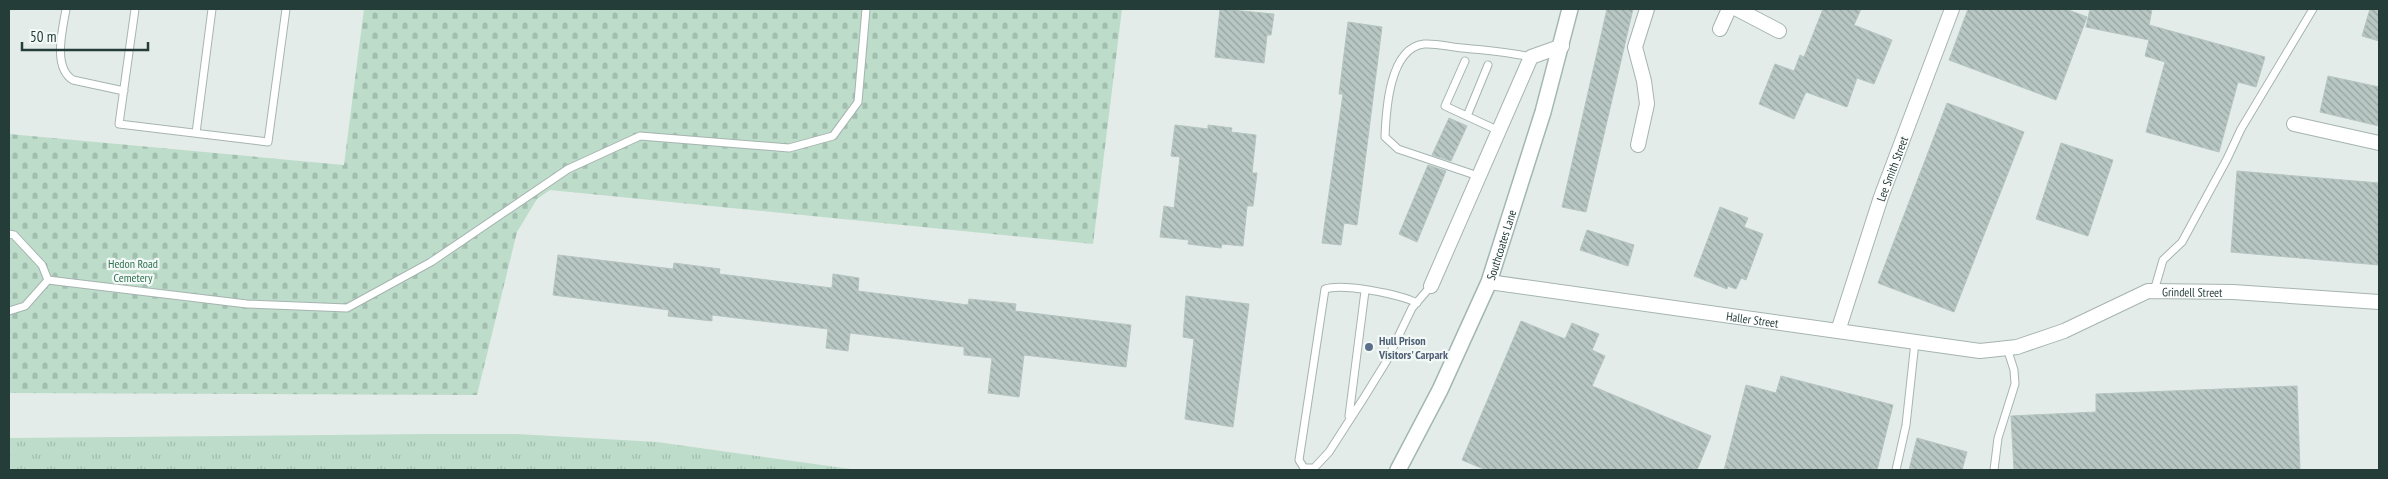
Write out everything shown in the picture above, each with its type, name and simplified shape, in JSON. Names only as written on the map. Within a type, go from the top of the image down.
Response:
[{"type":"street","name":"Southcoates Lane","points":[[1398,470],[1440,390],[1489,282],[1562,46],[1570,9]]},
{"type":"street","points":[[1638,145],[1647,104],[1644,81],[1635,47],[1646,9]]},
{"type":"street","points":[[1720,29],[1729,9]]},
{"type":"street","points":[[1737,9],[1779,31]]},
{"type":"street","name":"Lee Smith Street","points":[[1838,331],[1881,197],[1952,9]]},
{"type":"street","points":[[1431,286],[1497,130],[1531,57],[1562,46]]},
{"type":"street","points":[[2294,124],[2379,143]]},
{"type":"street","name":"Haller Street","points":[[1489,282],[1980,351],[2012,348]]},
{"type":"street","name":"Grindell Street","points":[[2012,348],[2064,331],[2148,291],[2233,292],[2379,302]]},
{"type":"lane","points":[[66,9],[61,41],[62,65],[67,76],[73,80],[124,91]]},
{"type":"lane","points":[[134,9],[119,124],[268,142],[286,9]]},
{"type":"lane","points":[[196,133],[212,9]]},
{"type":"lane","points":[[48,280],[248,304],[347,308],[431,262],[568,169],[640,136],[789,148],[833,136],[858,102],[866,9]]},
{"type":"lane","points":[[2154,291],[2163,260],[2182,242],[2227,160],[2241,129],[2313,9]]},
{"type":"lane","points":[[1478,176],[1398,149],[1385,137],[1386,109],[1393,77],[1409,51],[1423,44],[1510,52],[1531,57]]},
{"type":"lane","points":[[1465,61],[1445,106],[1497,130]]},
{"type":"lane","points":[[1467,116],[1488,65]]},
{"type":"lane","points":[[9,234],[14,235],[42,265],[48,280]]},
{"type":"lane","points":[[9,312],[25,306],[48,280]]},
{"type":"lane","points":[[1417,303],[1403,296],[1342,287],[1325,289],[1299,460],[1304,468],[1314,468],[1329,452],[1386,362],[1406,320],[1431,286]]},
{"type":"lane","points":[[1349,419],[1365,291]]},
{"type":"lane","points":[[1896,470],[1906,425],[1915,342]]},
{"type":"lane","points":[[1994,470],[1998,438],[2015,384],[2012,348]]},
{"type":"green space","name":"Hedon Road Cemetery","points":[[364,9],[1122,9],[1093,244],[550,190],[537,199],[517,232],[477,395],[9,393],[9,134],[344,165]]},
{"type":"green space","points":[[517,434],[657,442],[858,470],[9,470],[9,438]]},
{"type":"building","points":[[1220,9],[1274,14],[1271,35],[1267,35],[1264,63],[1215,57]]},
{"type":"building","points":[[1607,9],[1633,9],[1586,212],[1562,207]]},
{"type":"building","points":[[1823,9],[1861,9],[1854,25],[1892,40],[1874,84],[1857,78],[1847,107],[1806,92],[1794,119],[1759,104],[1775,64],[1794,71],[1800,55],[1804,57]]},
{"type":"building","points":[[1968,9],[2066,9],[2087,17],[2056,100],[1949,60]]},
{"type":"building","points":[[2090,9],[2152,9],[2149,25],[2265,57],[2256,87],[2238,82],[2219,152],[2146,132],[2165,62],[2145,56],[2149,40],[2086,27]]},
{"type":"building","points":[[2370,9],[2379,9],[2379,41],[2362,36]]},
{"type":"building","points":[[1348,22],[1382,27],[1357,225],[1344,223],[1341,245],[1322,243],[1343,94],[1339,94]]},
{"type":"building","points":[[2328,76],[2379,87],[2379,126],[2320,112]]},
{"type":"building","points":[[1947,103],[2024,132],[1954,312],[1878,283]]},
{"type":"building","points":[[1449,118],[1467,126],[1451,161],[1432,155]]},
{"type":"building","points":[[1175,125],[1208,129],[1208,125],[1232,128],[1231,132],[1256,135],[1252,173],[1257,173],[1253,206],[1247,206],[1243,246],[1222,244],[1221,248],[1188,244],[1189,240],[1160,237],[1164,206],[1174,208],[1180,157],[1171,156]]},
{"type":"building","points":[[2061,143],[2113,160],[2088,236],[2036,219]]},
{"type":"building","points":[[1428,165],[1446,171],[1417,242],[1399,234]]},
{"type":"building","points":[[2237,171],[2379,183],[2379,265],[2231,252]]},
{"type":"building","points":[[1720,207],[1748,218],[1744,227],[1763,234],[1746,280],[1741,278],[1736,289],[1728,286],[1727,289],[1694,276]]},
{"type":"building","points":[[1587,230],[1634,245],[1628,266],[1580,250]]},
{"type":"building","points":[[558,255],[673,269],[674,263],[720,269],[719,274],[832,288],[833,274],[859,278],[858,291],[968,305],[969,299],[1016,304],[1015,311],[1131,325],[1126,367],[1024,355],[1019,397],[988,393],[992,358],[964,355],[964,347],[850,333],[848,351],[826,348],[828,329],[712,315],[712,321],[668,316],[669,310],[553,295]]},
{"type":"building","points":[[1186,296],[1249,304],[1233,427],[1185,419],[1194,339],[1183,337]]},
{"type":"building","points":[[1521,321],[1565,339],[1572,323],[1599,334],[1592,350],[1605,356],[1592,386],[1711,436],[1697,470],[1486,470],[1462,460]]},
{"type":"building","points":[[1781,376],[1893,405],[1877,470],[1724,470],[1746,385],[1776,393]]},
{"type":"building","points":[[2297,386],[2300,470],[2014,470],[2011,416],[2096,412],[2096,394]]},
{"type":"building","points":[[1917,438],[1967,452],[1962,470],[1909,470]]},
{"type":"place","name":"Hull Prison Visitors' Carpark","points":[[1369,347]]}]
